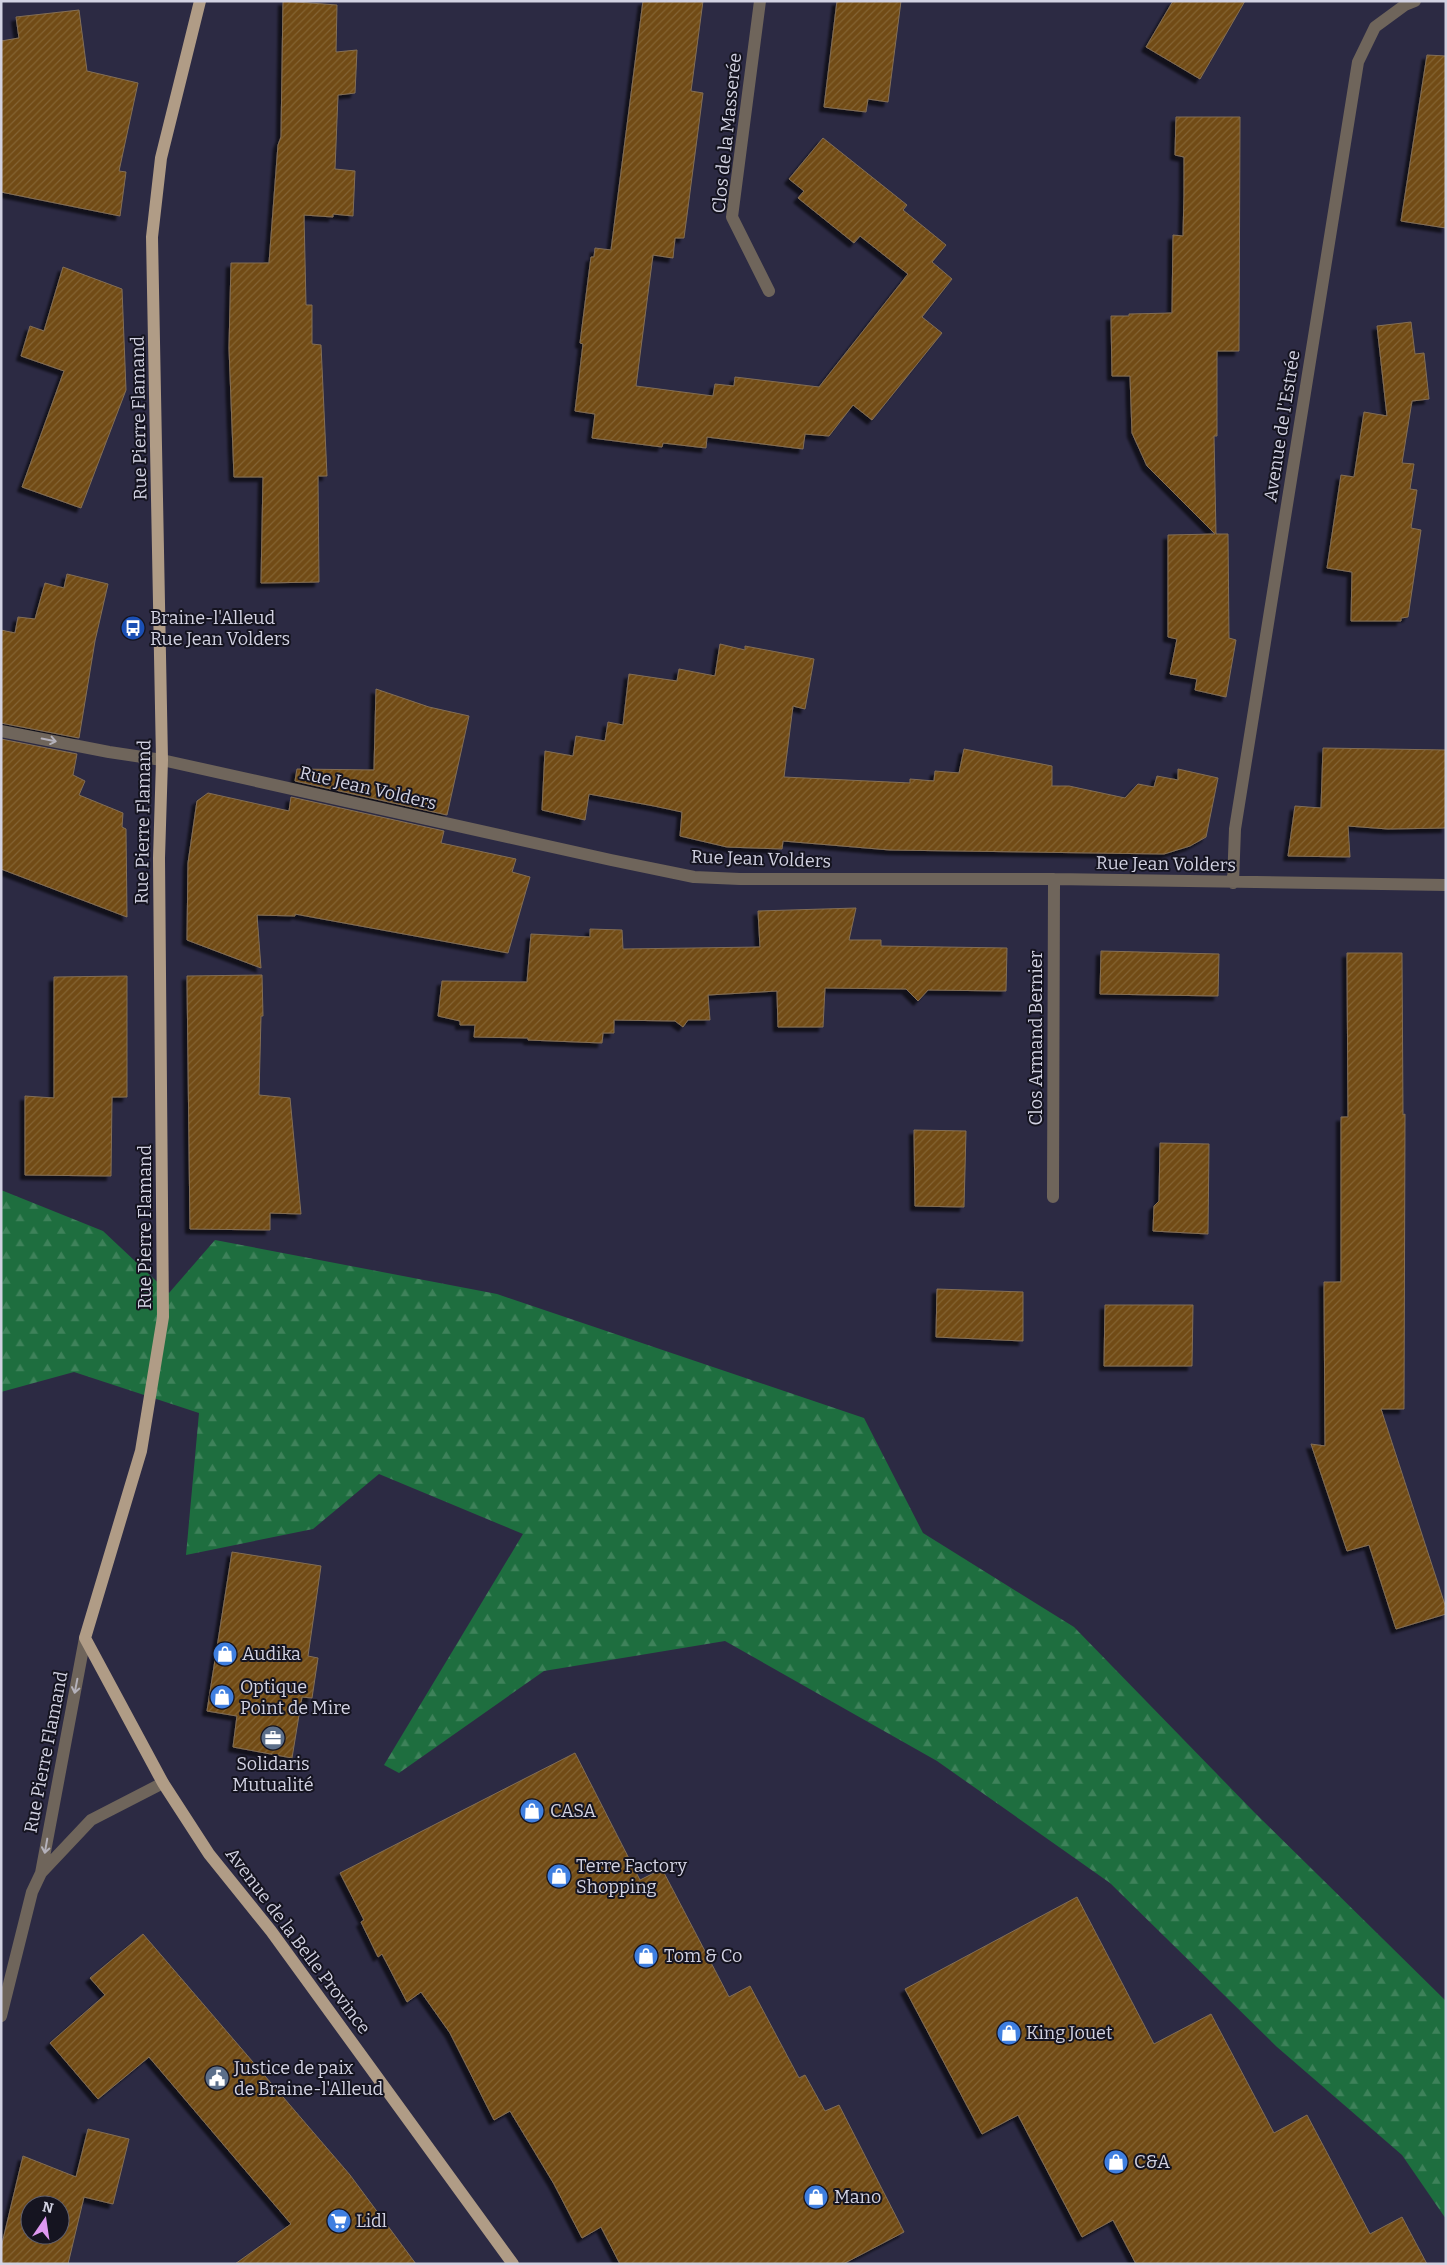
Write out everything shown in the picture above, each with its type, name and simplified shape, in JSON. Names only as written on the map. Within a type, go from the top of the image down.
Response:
[{"type":"main road","name":"Rue Pierre Flamand","points":[[85,1638],[141,1451],[163,1317],[160,868],[162,760],[152,237],[161,158],[200,1]]},
{"type":"main road","points":[[85,1638],[163,1783]]},
{"type":"main road","name":"Avenue de la Belle Province","points":[[163,1783],[209,1854],[271,1930],[513,2264]]},
{"type":"street","name":"Clos de la Masserée","points":[[760,1],[732,217],[769,291]]},
{"type":"street","name":"Avenue de l'Estrée","points":[[1233,883],[1236,819],[1358,62],[1375,27],[1404,5],[1415,1]]},
{"type":"street","name":"Rue Jean Volders","points":[[1,731],[109,752],[162,760],[694,877],[740,879],[1054,880],[1446,885]]},
{"type":"street","name":"Clos Armand Bernier","points":[[1052,1197],[1054,880]]},
{"type":"street","name":"Rue Pierre Flamand","points":[[1,2016],[32,1892],[41,1873],[85,1638]]},
{"type":"street","name":"Rue Pierre Flamand","points":[[41,1873],[91,1820],[163,1783]]},
{"type":"green space","points":[[1,1190],[103,1231],[169,1293],[215,1240],[497,1294],[864,1418],[923,1533],[1074,1627],[1254,1812],[1446,2001],[1446,2219],[1402,2155],[1277,2047],[1110,1883],[937,1761],[725,1641],[544,1671],[399,1773],[384,1765],[523,1534],[379,1474],[313,1529],[186,1555],[199,1413],[74,1372],[1,1392]]},
{"type":"building","points":[[283,1],[337,5],[336,52],[357,50],[355,93],[338,95],[335,169],[355,171],[353,216],[333,214],[333,217],[304,215],[306,305],[312,305],[312,344],[321,345],[327,476],[318,476],[319,582],[261,583],[263,477],[234,477],[229,348],[231,263],[269,263],[278,145],[281,137]]},
{"type":"building","points":[[643,1],[703,1],[691,91],[703,93],[684,238],[675,238],[673,258],[653,255],[636,386],[713,396],[715,384],[734,386],[735,377],[819,387],[908,274],[860,236],[854,243],[798,198],[804,191],[789,179],[823,138],[907,205],[903,210],[946,245],[932,262],[952,279],[922,317],[942,333],[872,420],[853,405],[829,436],[805,434],[803,449],[707,437],[706,448],[663,443],[662,447],[592,438],[595,414],[575,411],[583,344],[580,343],[591,257],[594,257],[595,248],[611,250]]},
{"type":"building","points":[[837,1],[901,1],[888,102],[868,99],[866,112],[824,107]]},
{"type":"building","points":[[1173,1],[1245,1],[1200,79],[1146,47]]},
{"type":"building","points":[[79,10],[87,71],[138,83],[119,171],[126,172],[120,216],[1,192],[1,41],[19,38],[16,17]]},
{"type":"building","points":[[1427,55],[1446,56],[1446,228],[1401,221]]},
{"type":"building","points":[[1176,117],[1240,117],[1239,351],[1217,351],[1217,436],[1214,436],[1216,534],[1228,534],[1229,638],[1236,640],[1226,697],[1195,690],[1197,679],[1170,674],[1177,639],[1168,637],[1168,535],[1215,534],[1147,466],[1132,433],[1130,376],[1112,376],[1111,316],[1172,313],[1173,235],[1183,236],[1184,195],[1184,157],[1175,155]]},
{"type":"building","points":[[63,267],[122,289],[126,390],[81,508],[22,487],[64,371],[21,356],[30,326],[44,331]]},
{"type":"building","points":[[1411,322],[1415,354],[1424,353],[1429,399],[1412,401],[1402,463],[1414,464],[1410,489],[1417,490],[1411,528],[1421,530],[1408,617],[1401,618],[1401,621],[1351,621],[1352,572],[1327,568],[1341,475],[1354,477],[1364,412],[1387,416],[1377,326]]},
{"type":"building","points":[[67,574],[108,584],[95,641],[79,738],[1,723],[1,630],[15,633],[18,617],[35,619],[45,583],[64,588]]},
{"type":"building","points":[[720,644],[745,650],[745,646],[814,659],[805,709],[793,706],[784,777],[910,783],[910,779],[934,781],[935,771],[959,773],[964,749],[1052,766],[1052,786],[1069,786],[1125,798],[1138,784],[1154,787],[1157,776],[1178,780],[1178,769],[1218,778],[1206,837],[1190,846],[1164,854],[890,850],[783,841],[782,849],[727,847],[680,836],[682,812],[654,806],[589,794],[585,820],[542,810],[545,751],[573,756],[576,736],[605,741],[608,722],[623,725],[629,674],[677,681],[679,669],[715,676]]},
{"type":"building","points":[[376,689],[429,707],[469,716],[447,815],[295,781],[297,769],[374,770]]},
{"type":"building","points":[[1,739],[77,754],[73,775],[85,781],[79,795],[123,813],[122,827],[126,829],[127,917],[1,869]]},
{"type":"building","points":[[1323,748],[1446,750],[1446,828],[1388,829],[1348,826],[1350,857],[1288,856],[1295,806],[1321,808]]},
{"type":"building","points":[[208,793],[289,811],[291,797],[444,831],[441,843],[516,859],[512,872],[530,877],[508,953],[295,914],[295,916],[257,915],[261,968],[187,940],[188,863],[197,801]]},
{"type":"building","points":[[856,908],[849,940],[881,940],[881,946],[1007,948],[1006,991],[928,990],[918,1001],[906,989],[825,988],[823,1027],[778,1027],[777,991],[708,995],[710,1020],[688,1020],[683,1027],[675,1021],[614,1020],[614,1033],[603,1033],[602,1043],[528,1040],[528,1038],[474,1037],[475,1025],[460,1025],[460,1021],[438,1016],[442,981],[527,982],[531,934],[590,937],[590,929],[622,930],[623,949],[760,947],[758,911]]},
{"type":"building","points":[[1101,951],[1219,954],[1218,996],[1100,994]]},
{"type":"building","points":[[1347,953],[1402,953],[1403,1115],[1405,1114],[1404,1409],[1381,1409],[1446,1608],[1446,1614],[1396,1629],[1369,1545],[1347,1551],[1311,1444],[1325,1446],[1324,1282],[1341,1282],[1341,1117],[1348,1117]]},
{"type":"building","points":[[262,975],[263,1016],[261,1016],[259,1095],[290,1098],[301,1214],[270,1213],[270,1230],[190,1229],[187,976]]},
{"type":"building","points":[[127,976],[127,1097],[112,1097],[111,1176],[25,1175],[25,1096],[54,1098],[54,977]]},
{"type":"building","points":[[914,1130],[966,1131],[964,1207],[915,1206]]},
{"type":"building","points":[[1160,1143],[1209,1144],[1208,1234],[1153,1231],[1154,1206],[1159,1201]]},
{"type":"building","points":[[937,1289],[1023,1292],[1023,1341],[936,1337]]},
{"type":"building","points":[[1105,1305],[1193,1305],[1192,1366],[1104,1366]]},
{"type":"building","points":[[232,1552],[321,1566],[308,1656],[318,1658],[312,1698],[302,1697],[292,1758],[233,1747],[237,1716],[207,1711]]},
{"type":"building","points":[[575,1753],[640,1880],[662,1869],[729,1997],[750,1986],[799,2078],[805,2075],[825,2111],[839,2105],[904,2232],[843,2264],[620,2264],[601,2227],[582,2238],[554,2184],[510,2111],[494,2120],[450,2033],[421,1992],[407,2002],[382,1954],[378,1957],[361,1922],[364,1920],[340,1873]]},
{"type":"building","points":[[1077,1897],[1154,2044],[1211,2014],[1274,2133],[1307,2115],[1370,2234],[1402,2217],[1427,2264],[1136,2264],[1113,2220],[1082,2237],[1018,2115],[982,2134],[905,1989]]},
{"type":"building","name":"Justice de paix de Braine-l'Alleud","points":[[143,1934],[350,2175],[416,2264],[235,2264],[291,2224],[149,2057],[98,2099],[50,2043],[105,1995],[90,1978]]},
{"type":"building","points":[[88,2129],[129,2139],[113,2204],[84,2197],[68,2264],[1,2264],[1,2248],[23,2156],[76,2177]]},
{"type":"place","name":"Braine-l'Alleud Rue Jean Volders","points":[[133,628]]},
{"type":"place","name":"Audika","points":[[225,1654]]},
{"type":"place","name":"Optique Point de Mire","points":[[222,1697]]},
{"type":"place","name":"Solidaris Mutualité","points":[[273,1738]]},
{"type":"place","name":"CASA","points":[[532,1811]]},
{"type":"place","name":"Terre Factory Shopping","points":[[559,1876]]},
{"type":"place","name":"Tom & Co","points":[[646,1956]]},
{"type":"place","name":"King Jouet","points":[[1009,2033]]},
{"type":"place","name":"Justice de paix de Braine-l'Alleud","points":[[217,2078]]},
{"type":"place","name":"C&A","points":[[1116,2162]]},
{"type":"place","name":"Mano","points":[[816,2197]]},
{"type":"place","name":"Lidl","points":[[339,2221]]}]
